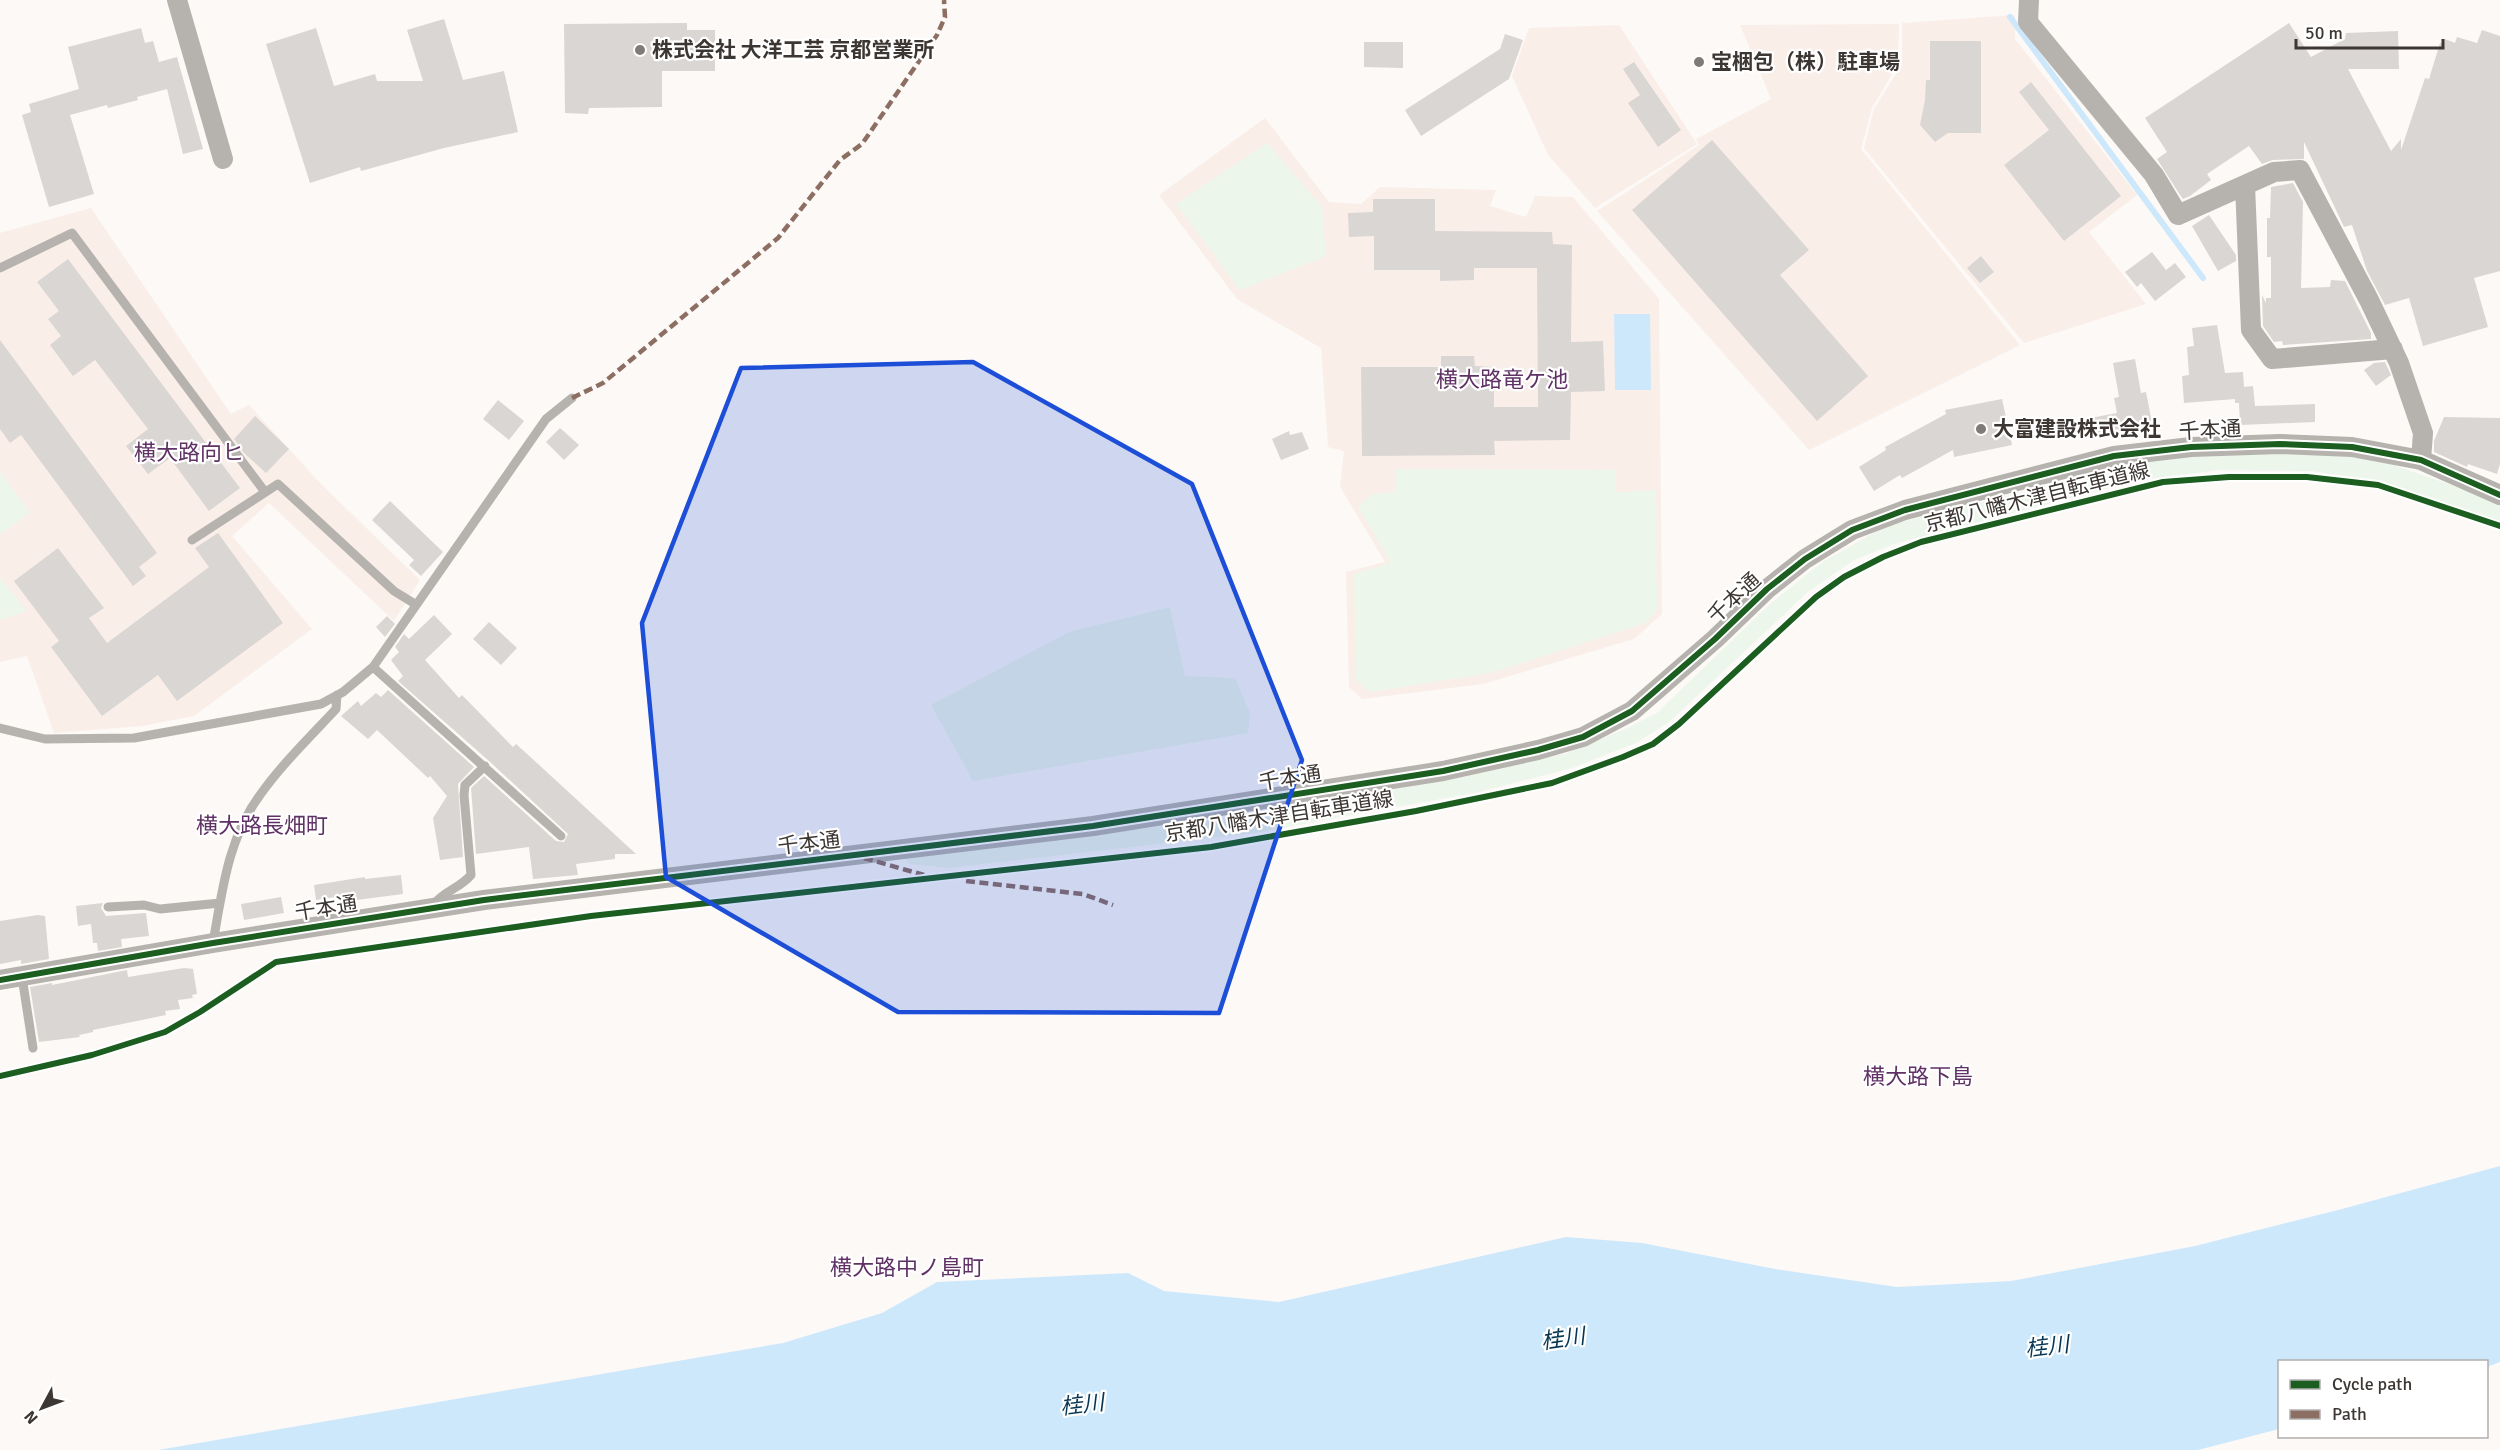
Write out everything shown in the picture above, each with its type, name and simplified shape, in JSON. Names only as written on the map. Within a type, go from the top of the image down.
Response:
[{"type":"street","points":[[177,0],[223,159]]},
{"type":"street","points":[[2029,0],[2028,22],[2154,175],[2178,215],[2274,172],[2300,170],[2369,300],[2392,349],[2423,433],[2421,460]]},
{"type":"street","points":[[2245,185],[2251,330],[2272,359],[2392,349]]},
{"type":"street","name":"千本通","points":[[0,980],[430,908],[552,891],[1093,826],[1443,771],[1538,750],[1583,737],[1632,711],[1715,639],[1767,589],[1805,559],[1852,530],[1905,510],[2114,456],[2191,447],[2280,444],[2352,447],[2421,460],[2500,495]]},
{"type":"lane","points":[[0,268],[72,233],[265,492]]},
{"type":"lane","points":[[0,728],[45,739],[134,738],[321,704],[343,692],[373,667],[546,419],[572,398]]},
{"type":"lane","points":[[192,540],[278,484],[394,591],[415,604]]},
{"type":"lane","points":[[373,667],[561,836]]},
{"type":"lane","points":[[213,943],[225,876],[233,847],[246,817],[260,795],[336,709],[337,695]]},
{"type":"lane","points":[[430,908],[441,895],[465,882],[471,875],[465,785],[485,766]]},
{"type":"lane","points":[[108,908],[144,905],[160,909],[220,903]]},
{"type":"lane","points":[[22,976],[33,1048]]},
{"type":"highlighted area","points":[[973,362],[1192,484],[1302,760],[1219,1013],[898,1012],[666,877],[642,623],[741,368]]},
{"type":"shaded area","points":[[2015,15],[2015,39],[2137,195],[2089,232],[2146,304],[2024,343],[1864,148],[1874,109],[1902,64],[1902,23]]},
{"type":"shaded area","points":[[1899,24],[1898,64],[1872,108],[1861,149],[2020,345],[1809,450],[1597,211],[1699,145],[1696,139],[1771,99],[1740,25]]},
{"type":"shaded area","points":[[1619,25],[1697,144],[1595,208],[1548,155],[1512,76],[1529,28]]},
{"type":"shaded area","points":[[1265,118],[1329,202],[1361,204],[1380,187],[1496,190],[1490,206],[1526,217],[1535,196],[1573,197],[1659,299],[1662,614],[1634,639],[1483,684],[1362,699],[1349,687],[1346,572],[1385,562],[1340,487],[1344,451],[1328,447],[1321,348],[1237,299],[1159,195]]},
{"type":"shaded area","points":[[1267,143],[1322,207],[1326,256],[1240,290],[1176,204]]},
{"type":"shaded area","points":[[91,208],[231,414],[249,405],[322,485],[420,580],[394,621],[269,503],[232,536],[312,629],[194,716],[142,726],[54,733],[27,656],[0,662],[0,233]]},
{"type":"shaded area","points":[[2218,451],[2359,453],[2500,502],[2500,521],[2376,480],[2311,471],[2220,470],[2139,480],[1894,544],[1854,560],[1809,591],[1669,722],[1636,743],[1572,768],[1479,792],[1254,833],[948,868],[910,864],[904,858],[1294,810],[1565,754],[1657,713],[1770,604],[1821,563],[1886,526],[2143,462]]},
{"type":"shaded area","points":[[1396,469],[1616,470],[1616,492],[1656,490],[1657,610],[1646,623],[1491,673],[1370,692],[1356,680],[1354,574],[1391,563],[1358,506],[1373,494],[1396,492]]},
{"type":"shaded area","points":[[0,472],[30,512],[0,535]]},
{"type":"shaded area","points":[[0,577],[26,611],[0,620]]},
{"type":"shaded area","points":[[1170,607],[1185,676],[1235,678],[1250,713],[1248,733],[973,781],[931,705],[1069,632]]},
{"type":"water","points":[[1614,314],[1650,314],[1651,390],[1615,390]]},
{"type":"water","name":"桂川","points":[[2500,1166],[2500,1362],[2488,1367],[2488,1360],[2278,1360],[2278,1429],[2198,1450],[158,1450],[783,1343],[882,1313],[937,1282],[1128,1273],[1164,1291],[1279,1302],[1566,1237],[1642,1243],[1775,1269],[1897,1287],[2011,1281],[2195,1246]]},
{"type":"building","points":[[444,19],[463,80],[504,71],[518,132],[444,148],[361,171],[360,167],[310,183],[266,44],[316,28],[334,86],[375,74],[377,81],[423,81],[407,30]]},
{"type":"building","name":"株式会社 大洋工芸 京都営業所","points":[[687,23],[687,30],[715,30],[715,71],[662,71],[662,107],[589,108],[588,114],[565,113],[564,24]]},
{"type":"building","points":[[2289,23],[2311,57],[2345,39],[2346,33],[2398,31],[2399,69],[2348,69],[2391,151],[2401,139],[2401,150],[2425,78],[2429,79],[2440,43],[2443,44],[2445,39],[2455,43],[2457,37],[2477,43],[2482,30],[2500,36],[2500,271],[2474,278],[2488,327],[2423,346],[2409,298],[2385,305],[2367,271],[2352,225],[2344,227],[2304,142],[2304,159],[2273,160],[2262,164],[2249,146],[2207,174],[2211,180],[2190,196],[2183,199],[2180,195],[2157,159],[2167,152],[2145,118]]},
{"type":"building","points":[[141,28],[145,43],[153,41],[159,62],[177,57],[203,149],[183,154],[167,89],[137,97],[138,100],[70,115],[94,194],[49,207],[22,115],[31,112],[29,104],[79,89],[68,47]]},
{"type":"building","points":[[1505,34],[1523,40],[1509,79],[1421,136],[1405,110],[1500,49]]},
{"type":"building","points":[[1930,41],[1981,41],[1981,133],[1948,133],[1935,142],[1920,125],[1926,80],[1930,80]]},
{"type":"building","points":[[1364,42],[1403,42],[1403,68],[1364,67]]},
{"type":"building","points":[[1634,62],[1681,130],[1658,147],[1628,103],[1640,95],[1623,69]]},
{"type":"building","points":[[2031,82],[2121,196],[2064,241],[2004,165],[2049,130],[2019,92]]},
{"type":"building","points":[[1712,140],[1809,250],[1780,275],[1868,376],[1817,421],[1632,210]]},
{"type":"building","points":[[2293,183],[2303,202],[2301,288],[2330,287],[2331,280],[2345,281],[2371,333],[2371,339],[2283,345],[2282,341],[2274,342],[2263,326],[2262,295],[2266,303],[2266,298],[2271,298],[2271,257],[2267,257],[2267,218],[2270,218],[2271,187]]},
{"type":"building","points":[[1373,199],[1435,199],[1435,231],[1552,232],[1553,244],[1572,245],[1571,342],[1603,341],[1605,391],[1571,392],[1570,440],[1494,441],[1495,455],[1362,456],[1361,367],[1441,367],[1441,356],[1474,356],[1475,366],[1494,367],[1494,407],[1538,407],[1537,268],[1474,268],[1474,280],[1440,281],[1440,270],[1374,270],[1374,236],[1349,237],[1348,213],[1373,212]]},
{"type":"building","points":[[2209,215],[2236,255],[2236,261],[2218,271],[2192,226]]},
{"type":"building","points":[[2152,252],[2166,270],[2175,263],[2186,277],[2155,301],[2141,283],[2137,287],[2125,272]]},
{"type":"building","points":[[1981,256],[1994,272],[1980,283],[1967,268]]},
{"type":"building","points":[[68,259],[240,488],[209,511],[170,458],[148,474],[126,446],[148,429],[95,360],[73,376],[50,345],[61,336],[48,319],[59,311],[37,282]]},
{"type":"building","points":[[2217,325],[2225,373],[2243,372],[2244,387],[2253,386],[2255,406],[2315,404],[2315,422],[2240,425],[2239,403],[2235,403],[2235,399],[2184,403],[2182,376],[2189,375],[2187,347],[2194,346],[2192,328]]},
{"type":"building","points":[[0,340],[157,553],[139,567],[146,576],[133,586],[21,435],[10,443],[0,429]]},
{"type":"building","points":[[2135,359],[2141,393],[2146,392],[2153,428],[2089,438],[2085,419],[2117,413],[2114,398],[2119,397],[2113,363]]},
{"type":"building","points":[[2385,362],[2391,375],[2376,386],[2364,370],[2374,363]]},
{"type":"building","points":[[2002,399],[2012,445],[1954,457],[1953,450],[1902,478],[1900,475],[1874,491],[1859,467],[1886,450],[1885,447],[1946,414],[1945,410]]},
{"type":"building","points":[[498,400],[524,421],[509,440],[483,419]]},
{"type":"building","points":[[255,416],[289,449],[266,473],[244,453],[234,439]]},
{"type":"building","points":[[2444,417],[2500,418],[2500,464],[2497,474],[2468,464],[2467,467],[2434,452],[2434,441]]},
{"type":"building","points":[[560,428],[579,445],[564,460],[546,442]]},
{"type":"building","points":[[1289,431],[1290,435],[1302,432],[1309,449],[1281,460],[1272,439]]},
{"type":"building","points":[[390,501],[443,552],[421,576],[409,565],[414,560],[372,520]]},
{"type":"building","points":[[218,533],[283,623],[177,701],[158,675],[102,716],[51,647],[59,641],[14,581],[58,548],[104,608],[89,618],[107,643],[209,567],[195,548]]},
{"type":"building","points":[[434,615],[452,634],[425,660],[459,698],[462,695],[513,747],[516,744],[636,854],[615,854],[615,859],[576,864],[578,875],[533,879],[529,847],[476,854],[471,788],[484,776],[556,841],[564,842],[568,834],[398,681],[403,676],[391,660],[399,652],[395,647],[404,634],[409,639]]},
{"type":"building","points":[[387,616],[395,624],[385,637],[376,627]]},
{"type":"building","points":[[489,622],[517,648],[501,665],[473,639]]},
{"type":"building","points":[[388,690],[474,767],[458,784],[463,857],[440,860],[433,818],[447,796],[430,776],[428,778],[377,730],[368,739],[341,716],[358,701],[361,706],[376,693],[381,697]]},
{"type":"building","points":[[401,875],[403,894],[349,901],[348,895],[316,900],[314,885],[365,877],[365,879]]},
{"type":"building","points":[[281,897],[284,913],[244,920],[241,904]]},
{"type":"building","points":[[103,903],[101,908],[106,916],[146,913],[149,936],[121,939],[122,947],[98,951],[97,943],[93,943],[91,924],[78,926],[76,906]]},
{"type":"building","points":[[45,916],[49,959],[21,964],[21,960],[0,964],[0,921]]},
{"type":"building","points":[[184,968],[193,969],[197,994],[192,995],[193,998],[178,1000],[180,1009],[165,1011],[166,1015],[93,1030],[93,1032],[79,1035],[80,1037],[39,1042],[30,987],[52,983],[52,985],[127,970],[128,977]]},
{"type":"waterway","points":[[2010,17],[2203,278]]},
{"type":"marked path","points":[[572,398],[603,383],[778,238],[840,160],[862,144],[937,35],[945,17],[944,0]]},
{"type":"marked path","points":[[864,858],[924,875]]},
{"type":"marked path","points":[[966,881],[1083,894],[1113,905]]},
{"type":"cycle path","name":"京都八幡木津自転車道線","points":[[0,980],[484,900],[1093,826],[1443,771],[1538,750],[1583,737],[1632,711],[1715,639],[1767,589],[1805,559],[1852,530],[1905,510],[2114,456],[2191,447],[2280,444],[2352,447],[2421,460],[2500,495]]},
{"type":"cycle path","name":"京都八幡木津自転車道線","points":[[0,1076],[92,1055],[165,1032],[276,962],[591,916],[1211,847],[1416,811],[1552,783],[1653,744],[1679,724],[1816,597],[1844,577],[1883,557],[1921,542],[2163,482],[2229,477],[2307,477],[2378,485],[2500,526]]},
{"type":"place","name":"株式会社 大洋工芸 京都営業所","points":[[640,50]]},
{"type":"place","name":"宝梱包（株）駐車場","points":[[1699,62]]},
{"type":"place","name":"大富建設株式会社","points":[[1981,429]]},
{"type":"district","name":"横大路竜ケ池","points":[[1502,379]]},
{"type":"district","name":"横大路向ヒ","points":[[189,452]]},
{"type":"district","name":"横大路長畑町","points":[[262,825]]},
{"type":"district","name":"横大路下島","points":[[1918,1076]]},
{"type":"district","name":"横大路中ノ島町","points":[[907,1267]]}]
